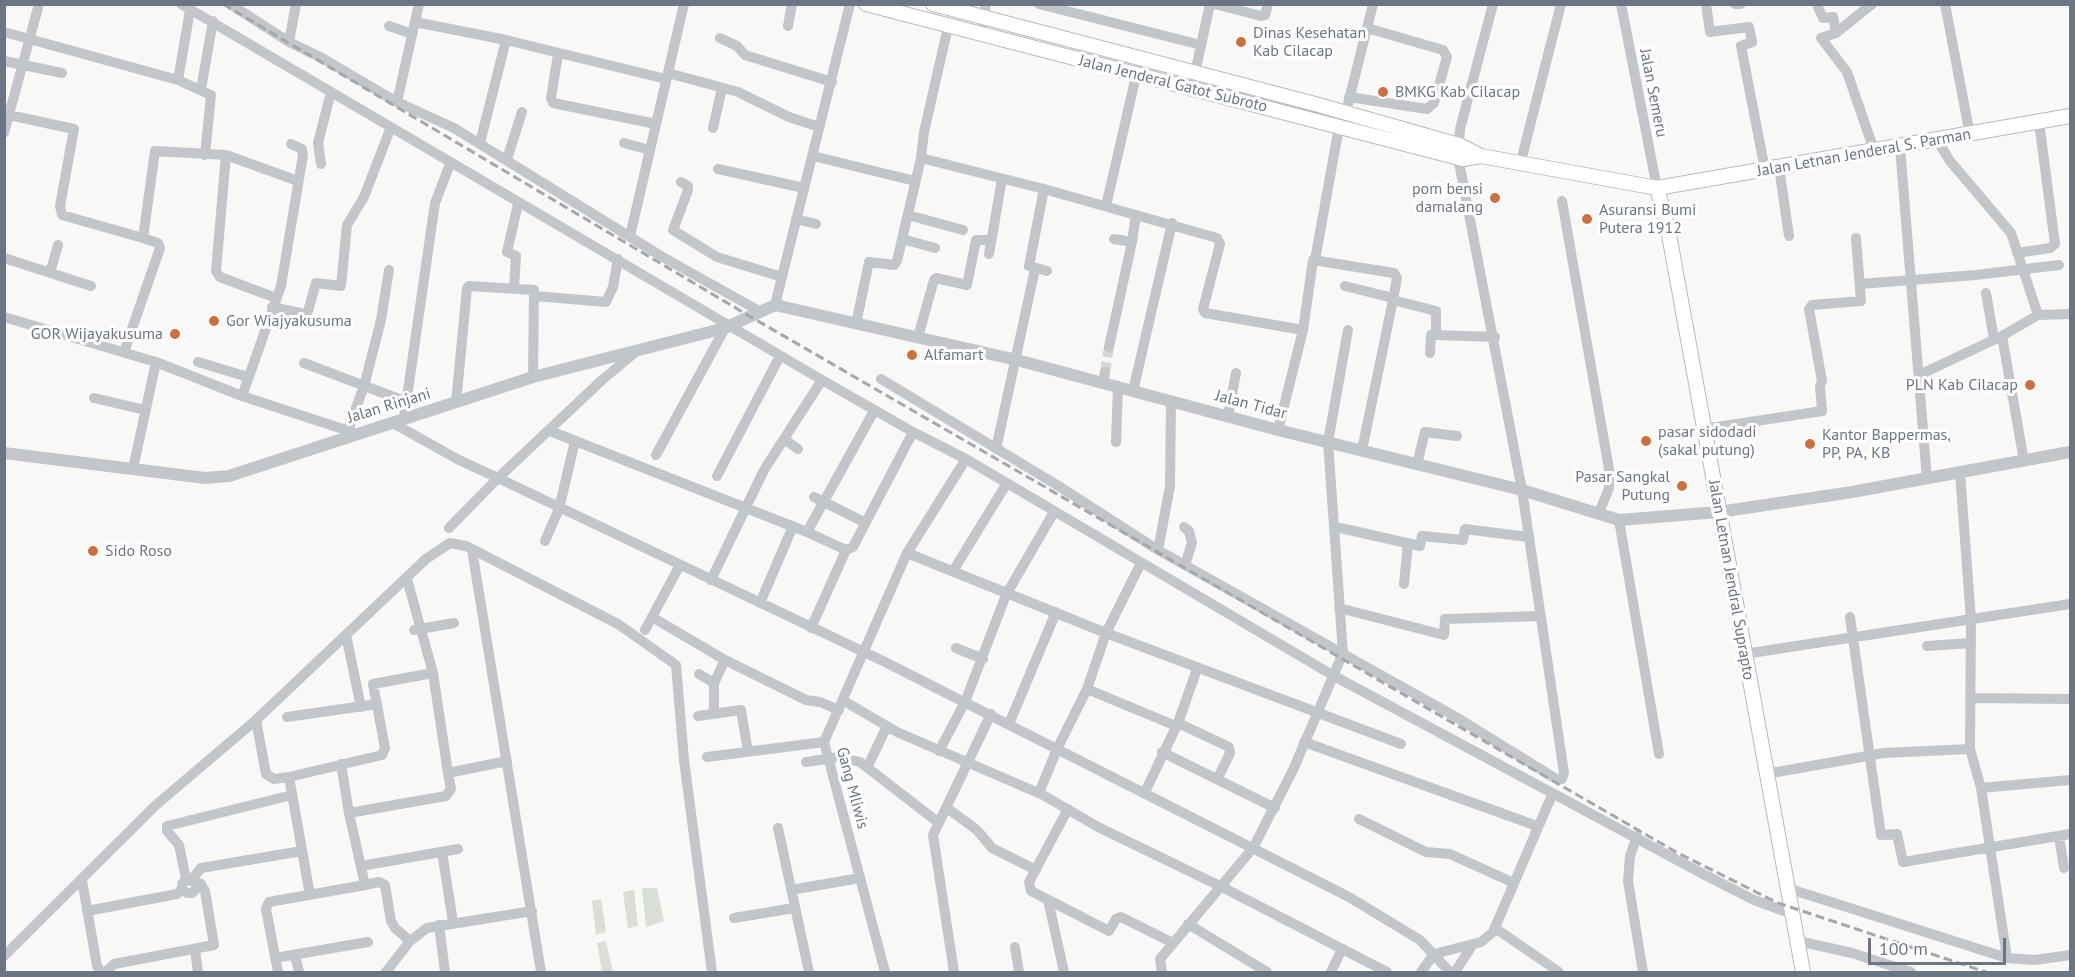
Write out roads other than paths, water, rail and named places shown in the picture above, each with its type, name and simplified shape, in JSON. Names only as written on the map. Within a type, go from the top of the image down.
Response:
[{"type":"main road","name":"Jalan Jenderal Gatot Subroto","points":[[866,4],[1339,127],[1520,165],[1657,188]]},
{"type":"main road","name":"Jalan Jenderal Gatot Subroto","points":[[933,4],[985,11],[1195,73],[1346,113],[1459,151]]},
{"type":"main road","points":[[1191,90],[1195,73]]},
{"type":"main road","name":"Jalan Letnan Jenderal S. Parman","points":[[1657,188],[2070,116]]},
{"type":"main road","name":"Jalan Letnan Jendral Suprapto","points":[[1657,188],[1668,229],[1803,972]]},
{"type":"street","points":[[39,4],[6,124],[74,129],[60,206],[62,215],[158,243],[160,248],[124,352]]},
{"type":"street","points":[[230,4],[289,42],[322,58],[397,102],[454,128],[480,143],[630,236],[761,312]]},
{"type":"street","points":[[289,42],[296,4]]},
{"type":"street","points":[[397,102],[419,4]]},
{"type":"street","points":[[630,236],[684,4]]},
{"type":"street","points":[[788,26],[792,4]]},
{"type":"street","points":[[775,305],[850,4]]},
{"type":"street","points":[[1039,4],[1201,45]]},
{"type":"street","points":[[1195,73],[1210,4]]},
{"type":"street","points":[[1215,4],[1261,16],[1265,15],[1268,4]]},
{"type":"street","points":[[1346,113],[1373,4]]},
{"type":"street","points":[[881,380],[1158,550],[1456,717],[1558,780],[1564,777],[1522,490],[1459,151],[1460,129],[1492,4]]},
{"type":"street","points":[[1520,165],[1561,4]]},
{"type":"street","name":"Jalan Semeru","points":[[1621,4],[1657,188]]},
{"type":"street","points":[[1706,4],[1710,32],[1749,27],[1752,42],[1741,46],[1789,236]]},
{"type":"street","points":[[1735,4],[1741,4]]},
{"type":"street","points":[[1872,4],[1836,33],[1821,38],[1847,72],[1874,150]]},
{"type":"street","points":[[1945,4],[1970,135]]},
{"type":"street","points":[[178,80],[186,7],[392,127],[518,204],[618,259],[728,328],[874,411],[966,459],[1334,676],[1552,795],[1637,836],[1754,900],[1792,914]]},
{"type":"street","points":[[1818,8],[1823,18],[1833,17],[1836,33]]},
{"type":"street","points":[[981,35],[985,11]]},
{"type":"street","points":[[201,89],[213,21]]},
{"type":"street","points":[[415,22],[722,88],[750,97],[789,117],[819,128]]},
{"type":"street","points":[[389,26],[412,34]]},
{"type":"street","points":[[856,324],[869,262],[895,265],[921,159],[924,132],[948,27]]},
{"type":"street","points":[[1349,97],[1427,109],[1434,103],[1447,57],[1443,50],[1367,28]]},
{"type":"street","points":[[4,32],[178,80],[211,95],[205,155]]},
{"type":"street","points":[[720,38],[737,46],[745,55],[832,82]]},
{"type":"street","points":[[480,143],[506,40]]},
{"type":"street","points":[[558,54],[551,98],[553,103],[656,124]]},
{"type":"street","points":[[4,61],[62,73]]},
{"type":"street","points":[[1106,206],[1136,76]]},
{"type":"street","points":[[714,128],[722,88]]},
{"type":"street","points":[[321,164],[318,143],[331,92]]},
{"type":"street","points":[[507,159],[522,112]]},
{"type":"street","points":[[2017,253],[2050,248],[2055,244],[2038,122]]},
{"type":"street","points":[[226,155],[216,271],[220,277],[304,314],[308,311],[316,283],[341,286],[347,225],[364,198],[392,127]]},
{"type":"street","points":[[1278,430],[1303,330],[1313,260],[1316,260],[1339,127]]},
{"type":"street","points":[[1937,140],[1950,161],[2007,228],[2038,315]]},
{"type":"street","points":[[624,143],[650,150]]},
{"type":"street","points":[[242,396],[281,286],[302,148],[291,144]]},
{"type":"street","points":[[1900,147],[1927,479]]},
{"type":"street","points":[[143,238],[155,151],[226,155],[298,182]]},
{"type":"street","points":[[813,156],[915,181]]},
{"type":"street","points":[[921,159],[1172,223],[1219,240],[1219,249],[1203,309],[1205,313],[1303,330]]},
{"type":"street","points":[[404,418],[435,203],[450,164]]},
{"type":"street","points":[[718,169],[804,188]]},
{"type":"street","points":[[989,254],[1002,179]]},
{"type":"street","points":[[681,183],[688,186],[688,190],[673,230],[717,257],[782,277]]},
{"type":"street","points":[[1044,189],[1029,265],[1035,269],[1047,271]]},
{"type":"street","points":[[1562,201],[1609,469],[1609,488],[1599,513]]},
{"type":"street","points":[[514,288],[516,256],[507,252],[518,204]]},
{"type":"street","points":[[1109,347],[1136,214]]},
{"type":"street","points":[[908,215],[963,230]]},
{"type":"street","points":[[796,219],[816,224]]},
{"type":"street","points":[[1133,391],[1172,223]]},
{"type":"street","points":[[1704,429],[1822,411],[1820,386],[1822,381],[1809,309],[1812,305],[1861,301],[1857,238]]},
{"type":"street","points":[[902,239],[935,248]]},
{"type":"street","points":[[1114,239],[1132,242]]},
{"type":"street","points":[[918,337],[934,280],[936,278],[968,285],[976,240],[990,240]]},
{"type":"street","points":[[50,273],[58,245]]},
{"type":"street","points":[[4,258],[91,286]]},
{"type":"street","points":[[536,296],[606,302],[613,287],[618,259]]},
{"type":"street","points":[[1316,260],[1394,273],[1397,278],[1362,450]]},
{"type":"street","points":[[1860,284],[2023,271],[2059,265]]},
{"type":"street","points":[[996,449],[1035,269]]},
{"type":"street","points":[[4,317],[156,362],[242,396],[352,431],[383,310],[389,270]]},
{"type":"street","points":[[1345,286],[1436,311],[1436,335]]},
{"type":"street","points":[[456,403],[467,288],[531,288],[536,296],[533,377]]},
{"type":"street","points":[[1986,293],[2024,461]]},
{"type":"street","name":"Jalan Tidar","points":[[775,305],[1017,360],[1104,377],[1118,386],[1133,391],[1278,430],[1522,490],[1618,520],[1719,512],[1927,479],[2070,452]]},
{"type":"street","name":"Jalan Rinjani","points":[[4,453],[205,478],[229,476],[352,431],[456,403],[533,377],[728,328],[775,305]]},
{"type":"street","points":[[1918,375],[1998,338],[2038,315],[2070,314]]},
{"type":"street","points":[[656,455],[728,328]]},
{"type":"street","points":[[1162,972],[1160,959],[1253,848],[1275,808],[1342,653],[1336,527],[1328,442],[1348,330]]},
{"type":"street","points":[[1430,352],[1431,335],[1495,337]]},
{"type":"street","points":[[449,528],[498,478],[602,380],[638,350]]},
{"type":"street","points":[[717,476],[780,356]]},
{"type":"street","points":[[133,469],[156,362]]},
{"type":"street","points":[[198,362],[248,377]]},
{"type":"street","points":[[304,363],[406,402]]},
{"type":"street","points":[[1228,416],[1236,374]]},
{"type":"street","points":[[711,580],[745,509],[784,439],[822,380]]},
{"type":"street","points":[[1116,442],[1118,386]]},
{"type":"street","points":[[94,398],[145,410]]},
{"type":"street","points":[[1158,550],[1170,486],[1171,401]]},
{"type":"street","points":[[807,532],[818,499],[874,411]]},
{"type":"street","points":[[391,422],[459,460],[559,509],[991,714],[1348,897],[1413,935],[1453,972],[1473,944]]},
{"type":"street","points":[[550,431],[793,526],[846,550]]},
{"type":"street","points":[[811,628],[846,550],[853,547],[864,522],[913,432]]},
{"type":"street","points":[[1417,464],[1425,432],[1457,436]]},
{"type":"street","points":[[784,439],[798,448]]},
{"type":"street","points":[[546,541],[559,509],[575,441]]},
{"type":"street","name":"Gang Mliwis","points":[[885,972],[824,742],[907,553],[966,459]]},
{"type":"street","points":[[1960,473],[1971,620],[1970,749],[1981,788],[2007,958]]},
{"type":"street","points":[[953,571],[1007,483]]},
{"type":"street","points":[[818,499],[864,522]]},
{"type":"street","points":[[939,751],[965,702],[1006,595],[1054,512]]},
{"type":"street","points":[[1618,520],[1659,754]]},
{"type":"street","points":[[760,603],[793,526]]},
{"type":"street","points":[[1184,527],[1189,531],[1192,543],[1185,565]]},
{"type":"street","points":[[1336,527],[1420,546],[1422,536],[1463,540],[1465,530],[1528,537]]},
{"type":"street","points":[[4,956],[156,805],[256,720],[443,545],[458,543],[618,624],[676,665],[684,760],[712,972]]},
{"type":"street","points":[[1404,584],[1408,543]]},
{"type":"street","points":[[472,550],[541,972]]},
{"type":"street","points":[[907,553],[1006,595],[1056,612],[1197,669],[1401,744]]},
{"type":"street","points":[[1039,793],[1057,749],[1087,689],[1106,633],[1141,563]]},
{"type":"street","points":[[645,630],[680,565]]},
{"type":"street","points":[[349,813],[446,796],[451,789],[433,673],[418,630],[407,579]]},
{"type":"street","points":[[1744,654],[2070,604]]},
{"type":"street","points":[[1339,608],[1444,635],[1445,619],[1540,616]]},
{"type":"street","points":[[1009,724],[1056,612]]},
{"type":"street","points":[[652,617],[725,660],[806,700],[841,706],[1039,793],[1098,827],[1222,886],[1341,951],[1386,972]]},
{"type":"street","points":[[1850,617],[1881,835],[1897,834],[1903,862],[2065,835],[2064,868]]},
{"type":"street","points":[[418,630],[454,623]]},
{"type":"street","points":[[346,635],[359,687],[361,707]]},
{"type":"street","points":[[1927,646],[1971,643]]},
{"type":"street","points":[[956,648],[982,659]]},
{"type":"street","points":[[714,714],[714,682],[725,660]]},
{"type":"street","points":[[1145,792],[1162,752],[1177,725],[1197,669]]},
{"type":"street","points":[[359,687],[433,673]]},
{"type":"street","points":[[699,674],[714,682]]},
{"type":"street","points":[[256,720],[266,774],[274,779],[378,757],[385,752],[373,684]]},
{"type":"street","points":[[1087,689],[1229,747],[1230,753],[1218,778]]},
{"type":"street","points":[[1972,698],[2070,699]]},
{"type":"street","points":[[287,717],[377,704]]},
{"type":"street","points":[[698,716],[741,710],[748,752]]},
{"type":"street","points":[[954,972],[933,840],[991,714]]},
{"type":"street","points":[[868,766],[887,726]]},
{"type":"street","points":[[706,757],[824,742]]},
{"type":"street","points":[[1304,742],[1537,826]]},
{"type":"street","points":[[1766,774],[1869,755],[1970,749]]},
{"type":"street","points":[[1162,752],[1275,808]]},
{"type":"street","points":[[806,762],[849,758],[868,766],[939,823]]},
{"type":"street","points":[[448,773],[507,761]]},
{"type":"street","points":[[341,764],[365,885]]},
{"type":"street","points":[[289,777],[310,895]]},
{"type":"street","points":[[1981,788],[2070,780]]},
{"type":"street","points":[[189,883],[179,845],[167,831],[167,826],[292,795]]},
{"type":"street","points":[[1421,972],[1434,954],[1473,944],[1486,938],[1495,928],[1552,795]]},
{"type":"street","points":[[947,808],[977,830],[988,845],[1036,870]]},
{"type":"street","points":[[1068,809],[1028,886],[1034,893],[1109,931],[1119,917],[1173,943]]},
{"type":"street","points":[[1359,819],[1426,852],[1450,854],[1514,883]]},
{"type":"street","points":[[778,828],[809,972]]},
{"type":"street","points":[[1637,836],[1629,856],[1628,881],[1643,972]]},
{"type":"street","points":[[361,866],[458,849]]},
{"type":"street","points":[[87,911],[174,895],[189,883],[201,868],[302,851]]},
{"type":"street","points":[[442,852],[453,922]]},
{"type":"street","points":[[791,890],[860,878]]},
{"type":"street","points":[[81,880],[97,966],[101,972]]},
{"type":"street","points":[[278,972],[267,905],[273,900],[379,882],[385,885],[391,921],[395,928],[410,940]]},
{"type":"street","points":[[106,972],[114,964],[195,950],[211,946],[215,942],[205,891],[201,884],[189,883]]},
{"type":"street","points":[[1787,888],[2007,958],[2035,960],[2070,955]]},
{"type":"street","points":[[1048,900],[1064,972]]},
{"type":"street","points":[[734,918],[794,908]]},
{"type":"street","points":[[386,972],[410,940],[420,931],[453,922],[532,911]]},
{"type":"street","points":[[1188,924],[1267,972]]},
{"type":"street","points":[[439,925],[445,972]]},
{"type":"street","points":[[1495,928],[1559,972]]},
{"type":"street","points":[[1798,941],[1852,953],[1911,972]]},
{"type":"street","points":[[275,958],[368,942]]},
{"type":"street","points":[[1015,947],[1019,972]]},
{"type":"street","points":[[195,950],[198,972]]},
{"type":"street","points":[[1331,972],[1341,951]]},
{"type":"street","points":[[296,955],[299,972]]},
{"type":"tunnel","points":[[1105,372],[1109,347]]},
{"type":"railway","points":[[223,4],[751,317],[1676,852],[1778,903],[1986,972]]},
{"type":"place","name":"Dinas Kesehatan Kab Cilacap","points":[[1241,42]]},
{"type":"place","name":"BMKG Kab Cilacap","points":[[1383,92]]},
{"type":"place","name":"pom bensi damalang","points":[[1495,198]]},
{"type":"place","name":"Asuransi Bumi Putera 1912","points":[[1587,219]]},
{"type":"place","name":"Gor Wiajyakusuma","points":[[214,321]]},
{"type":"place","name":"GOR Wijayakusuma","points":[[175,334]]},
{"type":"place","name":"Alfamart","points":[[912,355]]},
{"type":"place","name":"PLN Kab Cilacap","points":[[2030,385]]},
{"type":"place","name":"pasar sidodadi (sakal putung)","points":[[1646,441]]},
{"type":"place","name":"Kantor Bappermas, PP, PA, KB","points":[[1810,444]]},
{"type":"place","name":"Pasar Sangkal Putung","points":[[1682,486]]},
{"type":"place","name":"Sido Roso","points":[[93,551]]}]
